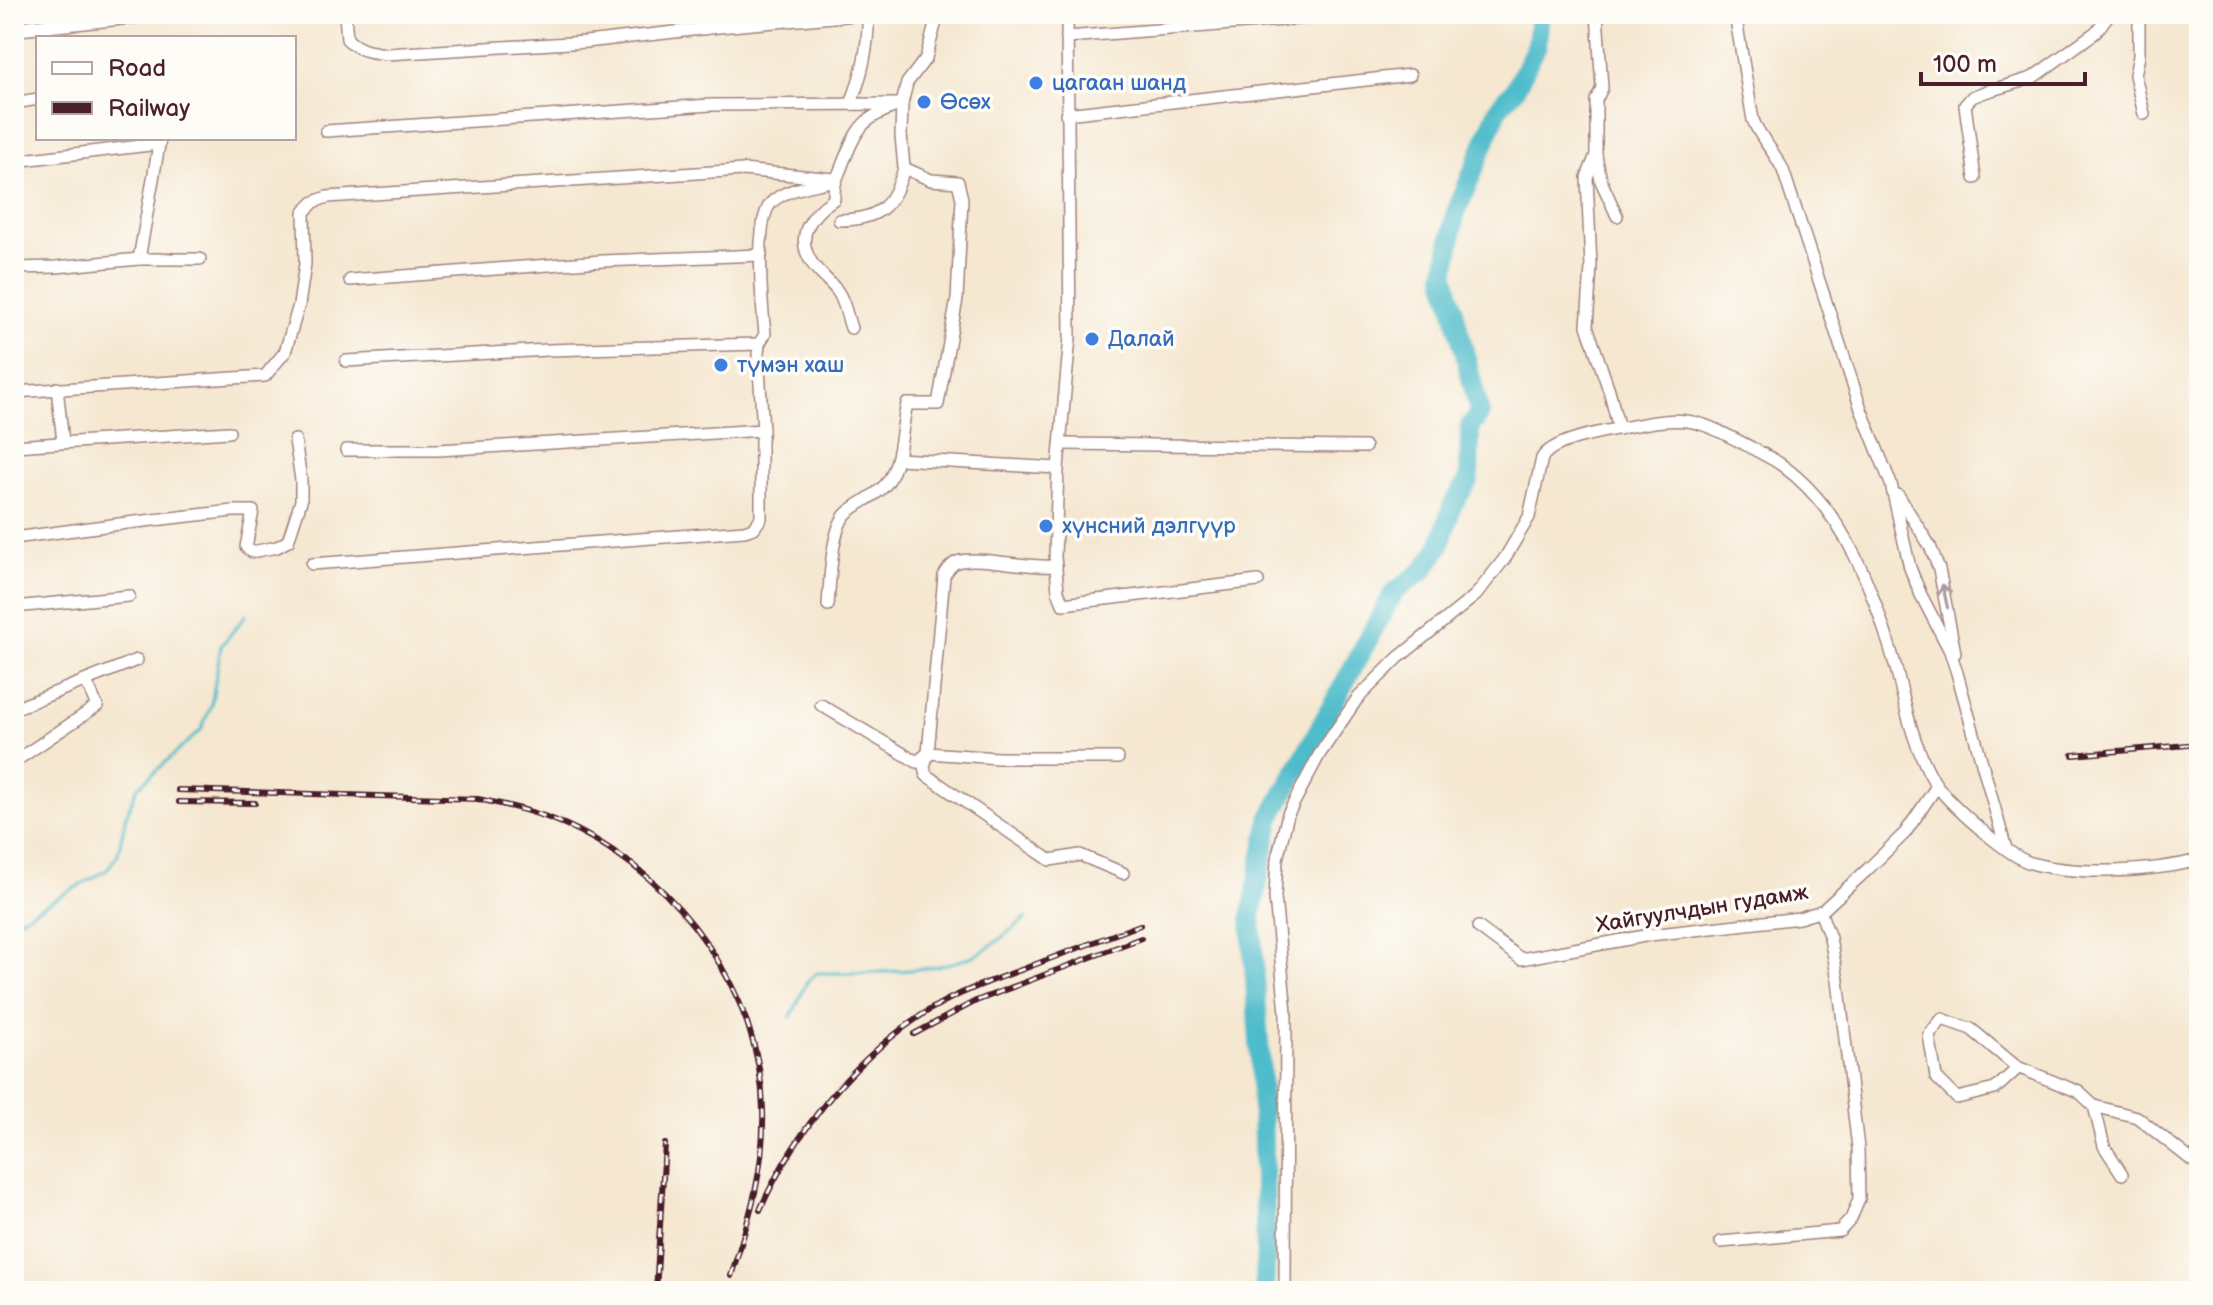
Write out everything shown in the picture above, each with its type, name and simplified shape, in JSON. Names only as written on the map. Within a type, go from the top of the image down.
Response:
[{"type":"main road","points":[[14,29],[154,14]]},
{"type":"street","points":[[345,14],[347,39],[365,51],[387,54],[586,42],[868,14],[869,35],[863,69],[851,104]]},
{"type":"street","points":[[839,220],[863,220],[892,201],[904,168],[902,104],[907,83],[926,58],[938,14]]},
{"type":"street","points":[[1067,14],[1070,337],[1058,468],[1058,591],[1063,604],[1258,581]]},
{"type":"street","points":[[1067,37],[1360,14]]},
{"type":"street","points":[[1597,14],[1602,88],[1596,100],[1596,155],[1601,181],[1617,216]]},
{"type":"street","points":[[1735,14],[1753,120],[1779,159],[1861,409],[1891,484],[1910,568],[1950,651],[2006,849]]},
{"type":"street","points":[[1975,178],[1965,105],[1972,97],[2032,78],[2096,32],[2109,14]]},
{"type":"street","points":[[2139,14],[2139,56],[2135,75],[2144,114]]},
{"type":"street","points":[[1066,114],[1410,75]]},
{"type":"street","points":[[14,103],[36,99]]},
{"type":"street","points":[[326,131],[710,105],[902,104]]},
{"type":"street","points":[[851,328],[840,294],[811,262],[805,243],[806,224],[817,210],[834,199],[834,179],[863,123],[875,113],[902,104]]},
{"type":"street","points":[[14,161],[159,141],[139,259]]},
{"type":"street","points":[[1596,155],[1587,177],[1591,267],[1587,326],[1619,429]]},
{"type":"street","points":[[828,605],[833,552],[843,517],[883,487],[898,459],[907,404],[938,404],[957,299],[962,199],[958,182],[931,180],[904,168]]},
{"type":"street","points":[[14,392],[265,376],[285,352],[299,305],[305,264],[304,212],[314,202],[327,197],[743,170],[834,179]]},
{"type":"street","points":[[312,564],[754,528],[761,518],[763,430],[759,344],[765,334],[761,255],[765,211],[773,200],[786,193],[834,179]]},
{"type":"street","points":[[350,280],[602,261],[761,255]]},
{"type":"street","points":[[14,268],[139,259],[200,259]]},
{"type":"street","points":[[346,361],[548,350],[759,344]]},
{"type":"street","points":[[57,388],[63,442]]},
{"type":"street","points":[[1285,1291],[1286,1013],[1275,897],[1277,859],[1288,814],[1319,755],[1357,699],[1373,681],[1476,595],[1505,558],[1529,517],[1546,451],[1572,440],[1670,418],[1700,423],[1782,465],[1822,503],[1865,574],[1879,610],[1918,749],[1937,786],[2006,849],[2029,863],[2101,871],[2163,868],[2199,860]]},
{"type":"street","points":[[346,450],[439,450],[763,430]]},
{"type":"street","points":[[14,446],[229,432]]},
{"type":"street","points":[[14,538],[253,511],[246,547],[252,552],[277,547],[288,541],[301,501],[295,440]]},
{"type":"street","points":[[1060,444],[1365,447]]},
{"type":"street","points":[[898,459],[1058,468]]},
{"type":"street","points":[[1891,484],[1930,546],[1939,569],[1957,673]]},
{"type":"street","points":[[1056,566],[973,561],[956,562],[949,568],[944,576],[928,753],[924,767],[926,775],[1050,860],[1080,855],[1123,873]]},
{"type":"street","points":[[14,607],[129,596]]},
{"type":"street","points":[[14,709],[137,660]]},
{"type":"street","points":[[14,762],[97,706],[86,681]]},
{"type":"street","points":[[821,705],[917,762],[928,753],[998,758],[1118,758]]},
{"type":"street","name":"Хайгуулчдын гудамж","points":[[1478,927],[1521,959],[1650,935],[1799,918],[1820,911],[1905,833],[1937,786]]},
{"type":"street","points":[[1721,1242],[1840,1231],[1851,1219],[1859,1199],[1858,1148],[1838,980],[1830,938],[1820,911]]},
{"type":"street","points":[[2015,1066],[2018,1068],[1995,1089],[1957,1098],[1936,1077],[1929,1035],[1942,1019],[1971,1029],[2015,1066],[2079,1092],[2094,1106],[2137,1117],[2199,1166]]},
{"type":"street","points":[[2094,1106],[2104,1146],[2122,1174]]},
{"type":"waterway","points":[[1264,1291],[1266,1250],[1261,1074],[1251,917],[1270,819],[1394,592],[1424,570],[1440,546],[1452,506],[1469,479],[1470,426],[1480,414],[1445,275],[1455,215],[1499,107],[1515,89],[1537,45],[1540,14]]},
{"type":"waterway","points":[[14,922],[107,870],[118,854],[126,816],[137,788],[201,730],[211,706],[221,646],[246,615]]},
{"type":"waterway","points":[[791,1017],[807,982],[817,973],[901,971],[945,965],[981,952],[1026,918]]},
{"type":"railway","points":[[2073,755],[2199,744]]},
{"type":"railway","points":[[178,790],[478,799],[565,824],[614,852],[649,879],[681,910],[708,945],[730,983],[748,1024],[759,1066],[763,1110],[761,1154],[750,1215],[731,1276]]},
{"type":"railway","points":[[179,802],[255,803]]},
{"type":"railway","points":[[760,1210],[791,1151],[810,1123],[853,1072],[904,1028],[931,1009],[966,991],[1140,925]]},
{"type":"railway","points":[[914,1034],[976,1001],[1141,938]]},
{"type":"railway","points":[[656,1291],[665,1144]]},
{"type":"place","name":"цагаан шанд","points":[[1036,83]]},
{"type":"place","name":"Өсөх","points":[[924,102]]},
{"type":"place","name":"Далай","points":[[1092,339]]},
{"type":"place","name":"түмэн хаш","points":[[721,365]]},
{"type":"place","name":"хүнсний дэлгүүр","points":[[1046,526]]}]
